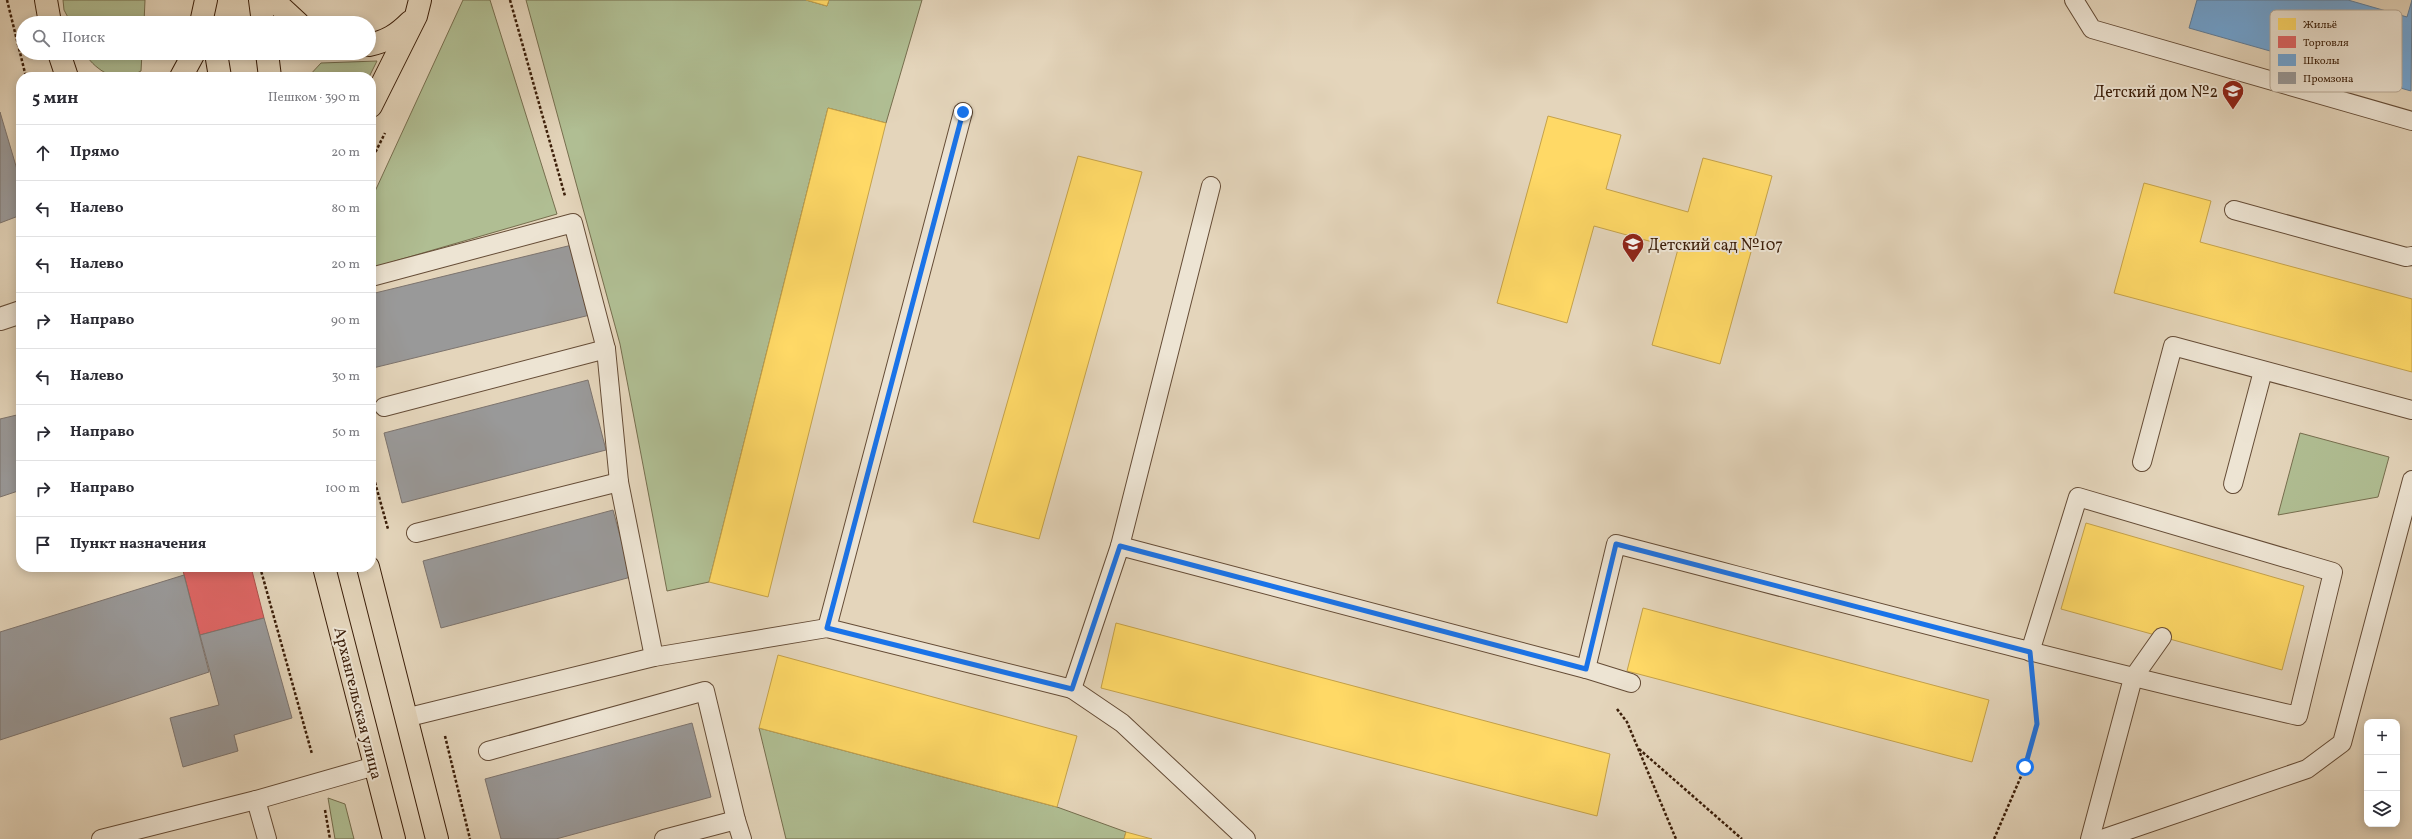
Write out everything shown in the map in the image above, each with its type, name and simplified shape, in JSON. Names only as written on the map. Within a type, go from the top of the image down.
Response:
[{"type":"main road","points":[[46,0],[49,16]]},
{"type":"main road","points":[[203,16],[207,0]]},
{"type":"main road","points":[[207,0],[210,16]]},
{"type":"main road","points":[[260,0],[262,16]]},
{"type":"main road","points":[[273,0],[290,16]]},
{"type":"main road","points":[[376,43],[386,41],[398,34],[418,8]]},
{"type":"main road","points":[[376,96],[418,8]]},
{"type":"main road","points":[[61,60],[65,72]]},
{"type":"main road","points":[[184,72],[190,60]]},
{"type":"main road","points":[[217,60],[219,72]]},
{"type":"main road","points":[[268,60],[269,72]]},
{"type":"main road","name":"Архангельская улица","points":[[325,572],[394,839]]},
{"type":"main road","points":[[369,572],[405,718],[437,839]]},
{"type":"street","points":[[0,319],[16,314]]},
{"type":"lane","points":[[2074,0],[2092,29],[2270,80]]},
{"type":"lane","points":[[2311,92],[2412,121]]},
{"type":"lane","points":[[827,628],[963,112]]},
{"type":"lane","points":[[1072,689],[1120,546],[1211,186]]},
{"type":"lane","points":[[2234,210],[2406,256],[2412,256]]},
{"type":"lane","points":[[376,276],[573,224],[606,349],[619,482],[654,657]]},
{"type":"lane","points":[[2142,462],[2173,346],[2412,410]]},
{"type":"lane","points":[[384,406],[606,349]]},
{"type":"lane","points":[[2233,484],[2263,370]]},
{"type":"lane","points":[[2102,839],[2307,769],[2342,743],[2412,480]]},
{"type":"lane","points":[[416,533],[619,482]]},
{"type":"lane","points":[[1586,669],[1616,544],[2030,652],[2133,678],[2298,716],[2333,572],[2078,498],[2030,652]]},
{"type":"lane","points":[[1120,546],[1586,669],[1631,684]]},
{"type":"lane","points":[[405,718],[654,657],[827,628],[1072,689],[1122,723],[1246,839]]},
{"type":"lane","points":[[2090,839],[2133,678],[2162,637]]},
{"type":"lane","points":[[488,751],[705,691],[736,820],[742,839]]},
{"type":"lane","points":[[101,839],[256,800],[375,766]]},
{"type":"lane","points":[[256,800],[267,839]]},
{"type":"lane","points":[[664,839],[736,820]]},
{"type":"path","points":[[7,0],[16,36]]},
{"type":"path","points":[[510,0],[573,224]]},
{"type":"path","points":[[22,60],[25,72]]},
{"type":"path","points":[[261,572],[320,782]]},
{"type":"path","points":[[1994,839],[2025,767],[2037,724],[2030,652]]},
{"type":"path","points":[[1614,705],[1627,722],[1676,839]]},
{"type":"path","points":[[1638,748],[1742,839]]},
{"type":"green space","points":[[63,0],[145,0],[144,16],[67,16],[64,10]]},
{"type":"green space","points":[[463,0],[490,0],[557,214],[376,267],[376,189]]},
{"type":"green space","points":[[526,0],[806,0],[827,6],[829,0],[922,0],[886,123],[828,108],[709,582],[667,591],[620,344]]},
{"type":"green space","points":[[90,60],[142,60],[141,71],[139,72],[104,72]]},
{"type":"green space","points":[[377,61],[372,72],[313,72],[321,63]]},
{"type":"green space","points":[[2300,433],[2389,457],[2378,497],[2278,515]]},
{"type":"green space","points":[[759,728],[1057,807],[1126,832],[1124,839],[786,839]]},
{"type":"green space","points":[[328,798],[345,804],[354,839],[335,839]]},
{"type":"building: Жильё","points":[[806,0],[829,0],[827,6]]},
{"type":"building: Жильё","points":[[828,108],[886,123],[768,597],[709,582]]},
{"type":"building: Жильё","points":[[1548,116],[1621,135],[1606,189],[1688,212],[1703,158],[1772,176],[1720,364],[1652,345],[1678,249],[1594,226],[1567,323],[1497,303]]},
{"type":"building: Жильё","points":[[1078,156],[1142,172],[1039,539],[973,522]]},
{"type":"building: Жильё","points":[[2144,183],[2211,201],[2200,242],[2412,299],[2412,372],[2114,293]]},
{"type":"building: Жильё","points":[[2086,523],[2304,586],[2282,670],[2061,609]]},
{"type":"building: Жильё","points":[[1643,608],[1989,700],[1972,762],[1627,671]]},
{"type":"building: Жильё","points":[[1116,623],[1610,754],[1597,816],[1101,688]]},
{"type":"building: Жильё","points":[[778,655],[1077,736],[1057,807],[759,728]]},
{"type":"building: Жильё","points":[[1126,832],[1152,839],[1124,839]]},
{"type":"building: Торговля","points":[[183,572],[252,572],[264,618],[200,635]]},
{"type":"building: Школы","points":[[2197,0],[2348,0],[2383,10],[2270,10],[2270,51],[2189,28]]},
{"type":"building: Школы","points":[[2412,0],[2411,91],[2402,88],[2402,16],[2407,17]]},
{"type":"building: Промзона","points":[[0,112],[16,166],[16,217],[0,223]]},
{"type":"building: Промзона","points":[[572,245],[590,315],[376,367],[376,293]]},
{"type":"building: Промзона","points":[[588,380],[606,450],[402,503],[384,433]]},
{"type":"building: Промзона","points":[[16,415],[16,492],[0,497],[0,419]]},
{"type":"building: Промзона","points":[[613,510],[631,577],[441,628],[423,561]]},
{"type":"building: Промзона","points":[[184,575],[209,672],[0,740],[0,632]]},
{"type":"building: Промзона","points":[[264,618],[292,718],[234,735],[238,751],[183,767],[170,718],[219,705],[200,635]]},
{"type":"building: Промзона","points":[[692,723],[711,797],[556,839],[501,839],[485,779]]},
{"type":"place","name":"Детский дом №2","points":[[2233,110]]},
{"type":"place","name":"Детский сад №107","points":[[1633,264]]},
{"type":"route","points":[[963,112],[827,628],[1072,689],[1120,546],[1586,669],[1616,544],[2030,652],[2037,724],[2025,767]]}]
